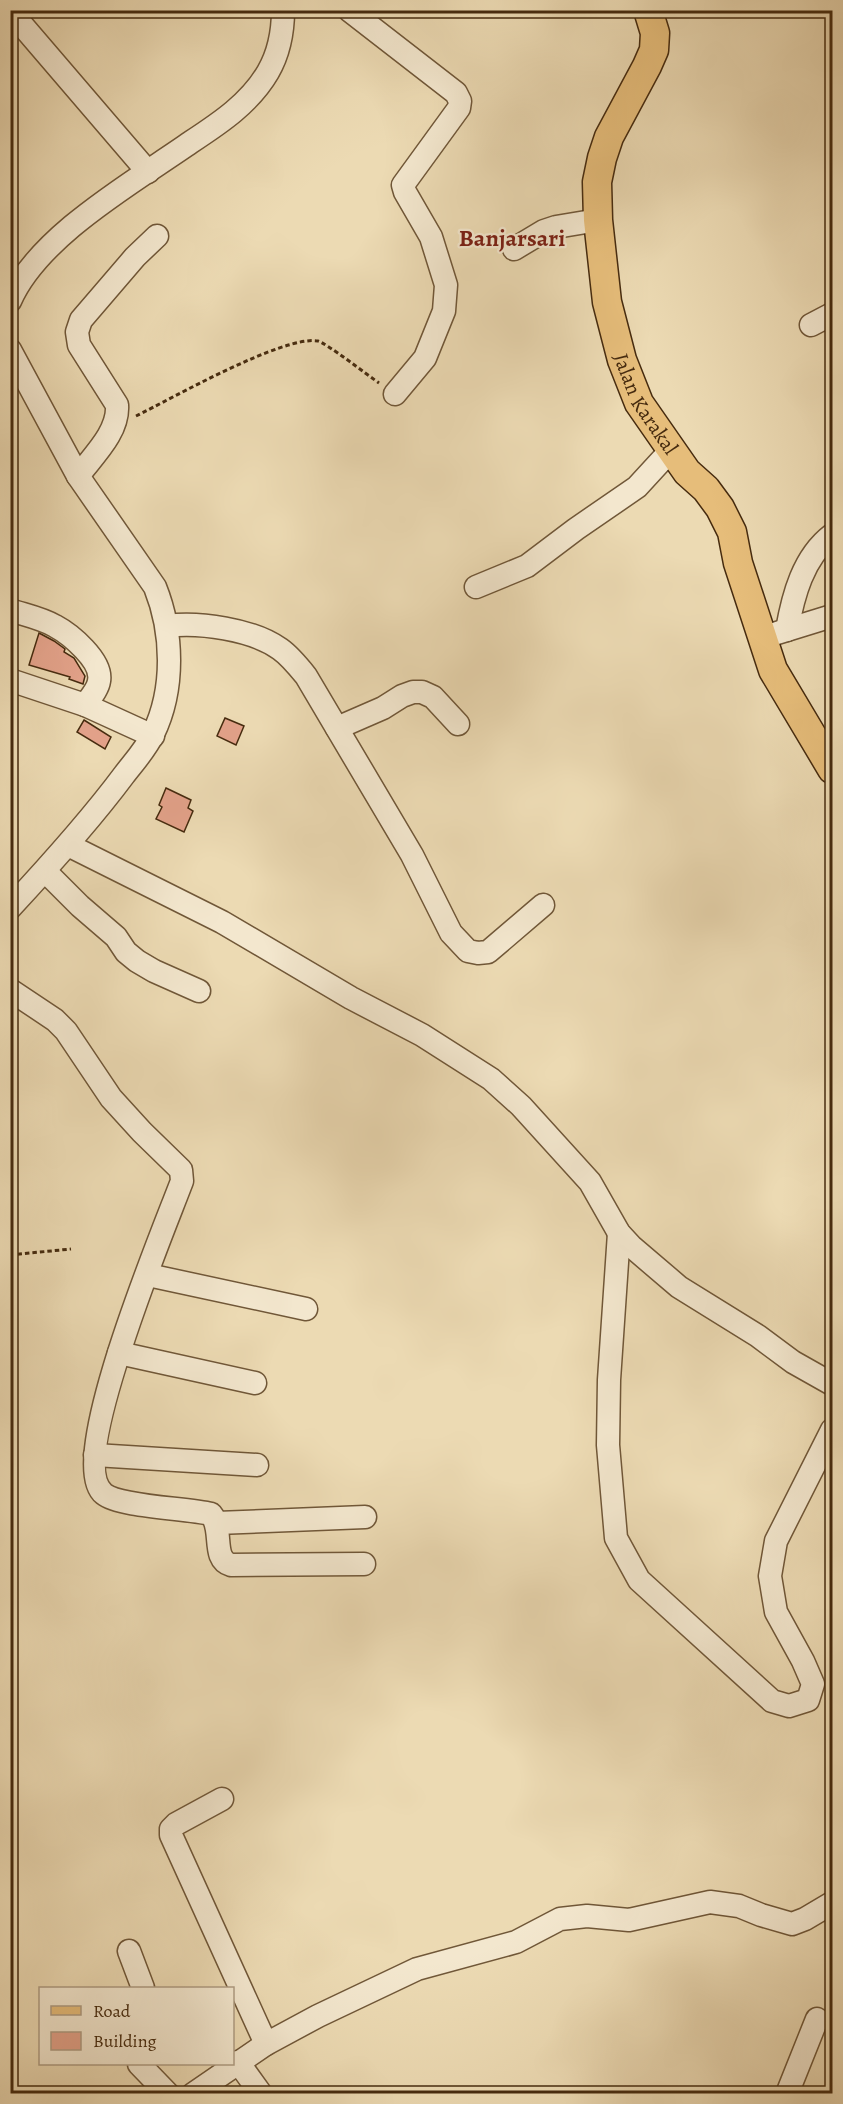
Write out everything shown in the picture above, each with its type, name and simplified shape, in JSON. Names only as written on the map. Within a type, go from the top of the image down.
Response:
[{"type":"main road","name":"Jalan Karakal","points":[[648,10],[655,33],[654,50],[605,148],[597,182],[598,220],[607,302],[622,360],[639,403],[687,472],[706,489],[720,508],[774,634],[773,670],[832,769]]},
{"type":"street","points":[[10,301],[22,281],[51,245],[112,196],[225,120],[258,88],[277,53],[283,27],[283,10]]},
{"type":"street","points":[[349,10],[456,93],[460,101],[459,108],[403,184],[405,192],[431,237],[446,285],[444,311],[425,358],[395,394]]},
{"type":"street","points":[[10,11],[148,172]]},
{"type":"street","points":[[514,249],[544,231],[598,220]]},
{"type":"street","points":[[78,476],[114,427],[118,415],[117,405],[79,345],[78,332],[81,320],[135,257],[157,236]]},
{"type":"street","points":[[811,326],[832,314]]},
{"type":"street","points":[[10,350],[78,476],[147,573],[162,604],[167,626],[168,672],[165,697],[153,736],[104,803],[10,908]]},
{"type":"street","points":[[476,587],[527,566],[576,529],[637,488],[671,450]]},
{"type":"street","points":[[774,634],[793,598],[801,576],[814,555],[832,537]]},
{"type":"street","points":[[10,610],[54,625],[94,660],[99,673],[99,683],[86,705]]},
{"type":"street","points":[[774,634],[832,616]]},
{"type":"street","points":[[167,626],[194,624],[226,628],[267,641],[291,658],[306,676],[412,855],[451,933],[468,951],[478,954],[489,952],[543,905]]},
{"type":"street","points":[[10,680],[86,705],[153,736]]},
{"type":"street","points":[[337,728],[413,692],[422,692],[433,697],[458,724]]},
{"type":"street","points":[[68,845],[222,922],[351,998],[422,1035],[491,1079],[521,1106],[590,1182],[619,1233],[631,1246],[679,1287],[758,1336],[793,1362],[832,1384]]},
{"type":"street","points":[[45,871],[80,906],[116,937],[126,952],[137,961],[199,991]]},
{"type":"street","points":[[10,990],[55,1020],[66,1031],[111,1098],[181,1170],[182,1181],[119,1353],[104,1401],[95,1455],[94,1475],[97,1487],[114,1501],[211,1514],[217,1523],[221,1559],[231,1565],[364,1564]]},
{"type":"street","points":[[619,1233],[609,1380],[608,1445],[616,1538],[639,1580],[772,1701],[789,1706],[808,1700],[813,1684],[776,1612],[770,1576],[776,1541],[832,1430]]},
{"type":"street","points":[[148,1275],[306,1309]]},
{"type":"street","points":[[119,1353],[255,1383]]},
{"type":"street","points":[[95,1455],[257,1465]]},
{"type":"street","points":[[217,1523],[365,1517]]},
{"type":"street","points":[[222,1799],[176,1824],[171,1829],[171,1836],[266,2044]]},
{"type":"street","points":[[234,2065],[266,2044],[318,2016],[417,1969],[516,1942],[560,1919],[587,1916],[629,1920],[710,1902],[739,1906],[792,1924],[832,1903]]},
{"type":"street","points":[[129,1951],[143,1987]]},
{"type":"street","points":[[787,2094],[817,2019]]},
{"type":"street","points":[[238,2062],[261,2094]]},
{"type":"street","points":[[140,2065],[168,2094]]},
{"type":"street","points":[[193,2094],[234,2065]]},
{"type":"path","points":[[114,427],[262,354],[292,344],[319,341],[395,394]]},
{"type":"path","points":[[10,1255],[70,1249]]},
{"type":"building","points":[[39,633],[54,641],[65,649],[64,652],[74,658],[85,676],[83,684],[69,679],[70,677],[29,665]]},
{"type":"building","points":[[225,718],[244,726],[236,745],[217,736]]},
{"type":"building","points":[[84,720],[111,737],[105,749],[77,732]]},
{"type":"building","points":[[166,788],[191,800],[188,808],[193,811],[184,832],[156,819],[162,807],[159,805]]},
{"type":"district","name":"Banjarsari","points":[[512,238]]}]
